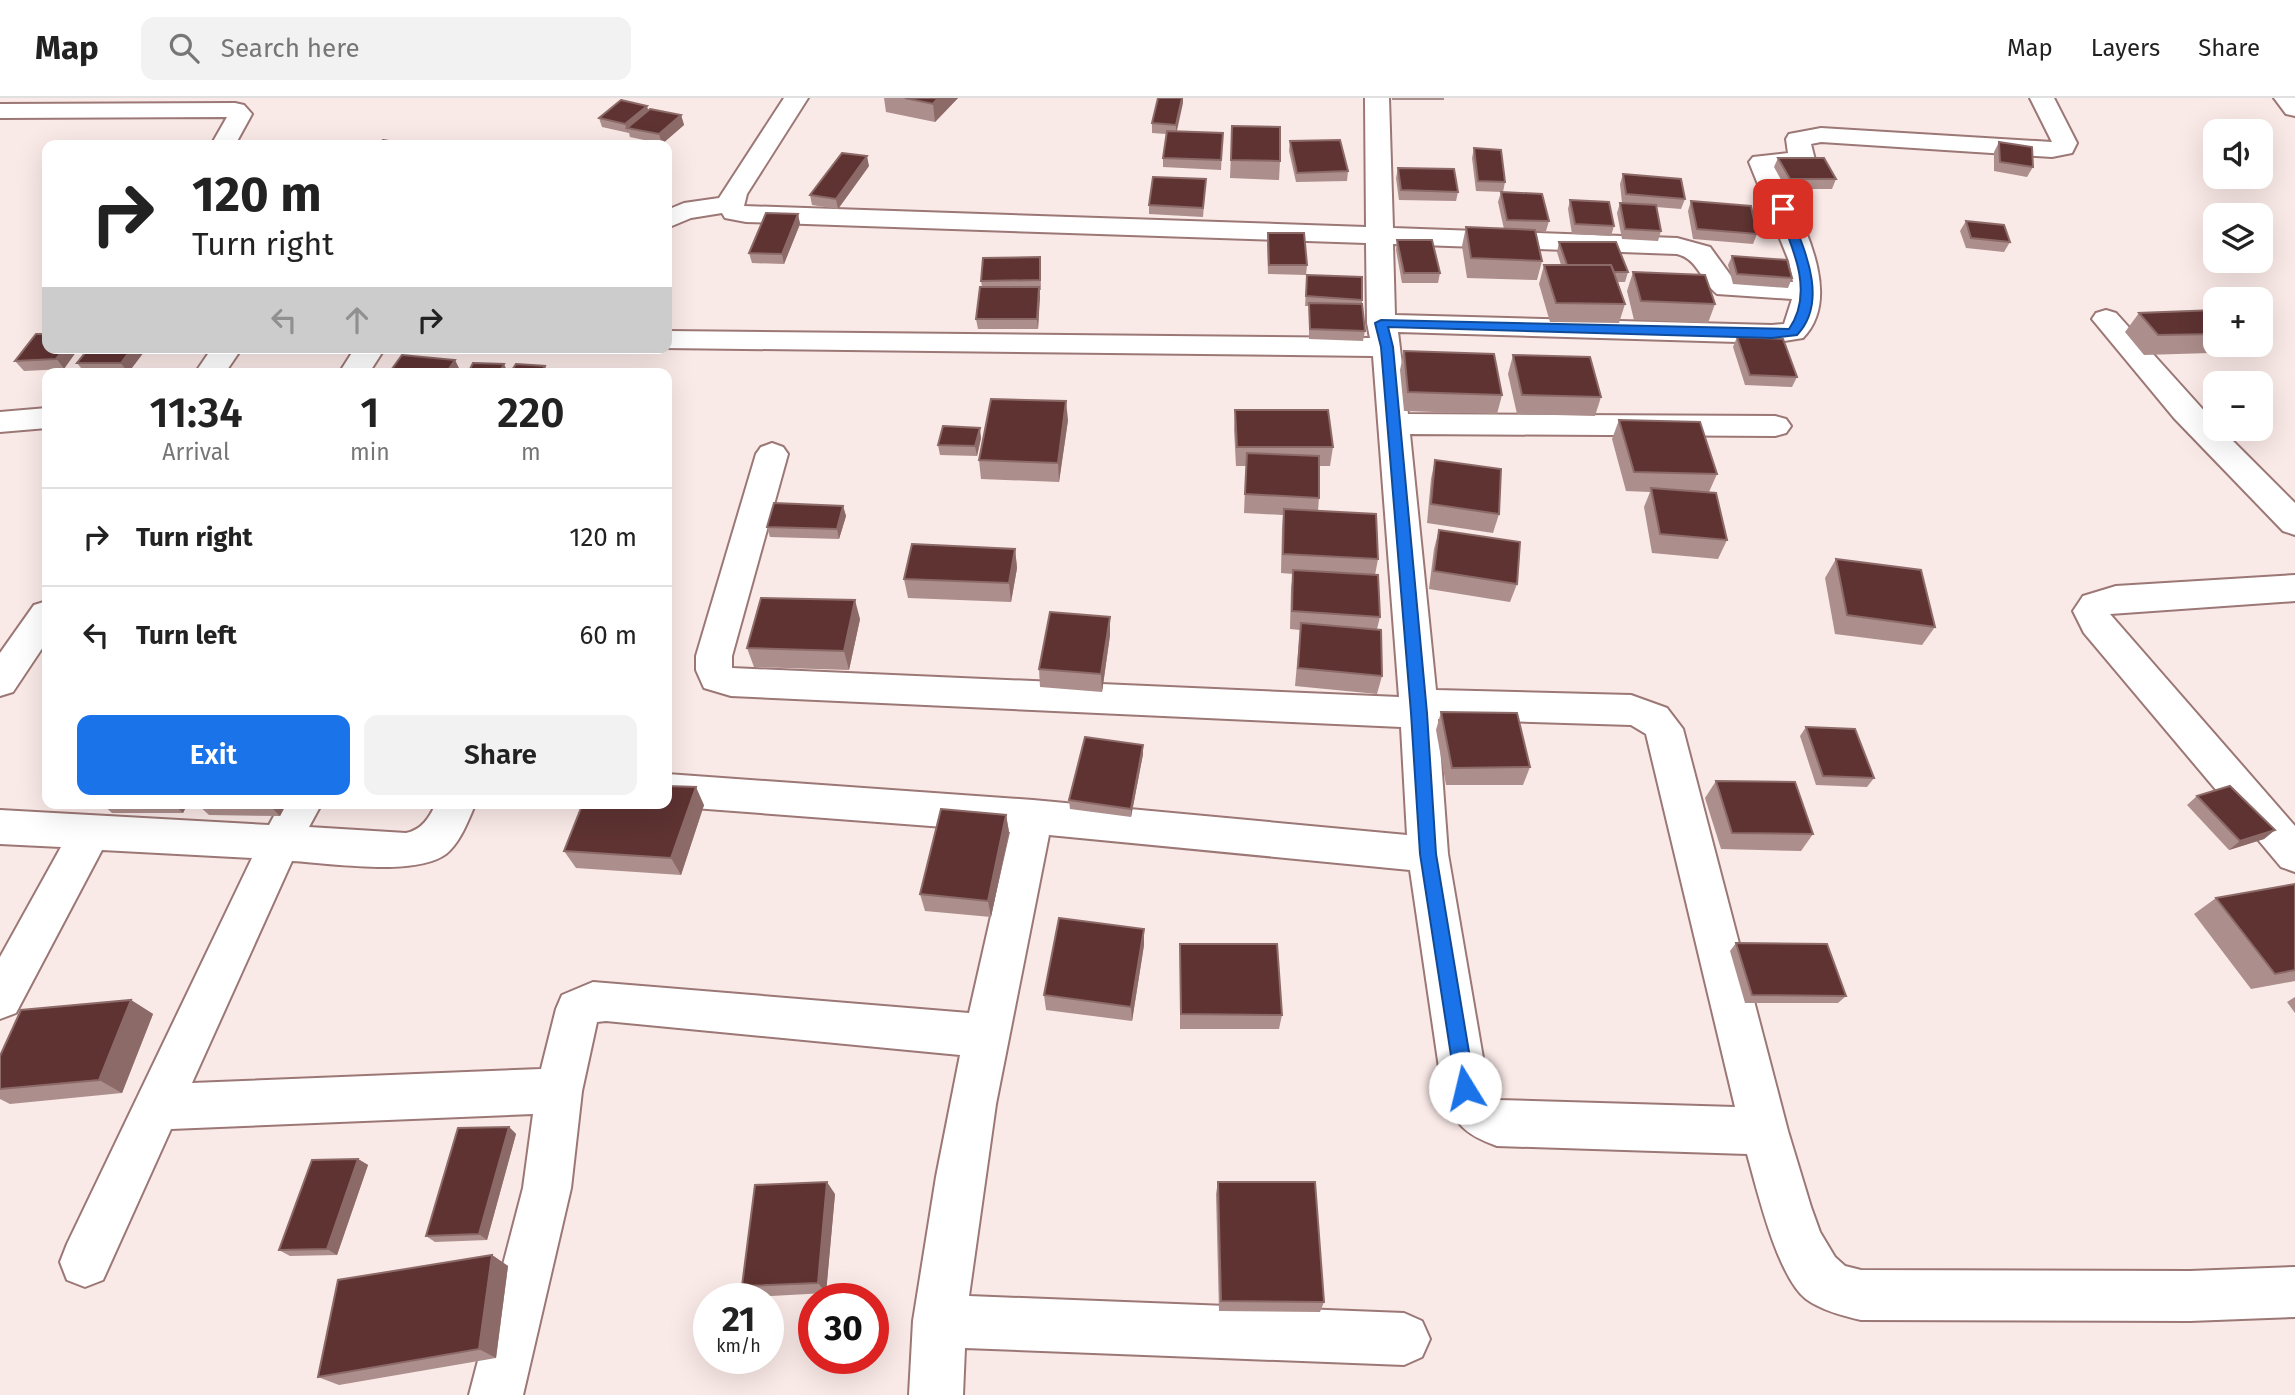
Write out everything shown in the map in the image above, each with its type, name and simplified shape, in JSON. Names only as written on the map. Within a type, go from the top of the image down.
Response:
[{"type":"street","points":[[672,217],[684,211],[730,204],[796,98]]},
{"type":"street","points":[[1377,98],[1384,335],[1419,708],[1428,854],[1465,1088],[1471,1106],[1482,1118],[1497,1123],[1764,1131]]},
{"type":"street","points":[[672,340],[1786,334],[1798,327],[1808,291],[1803,261],[1762,162],[1802,160],[1798,139],[1821,135],[2052,150],[2063,148],[2065,143],[2042,98]]},
{"type":"street","points":[[2286,98],[2295,109]]},
{"type":"street","points":[[0,111],[236,110],[240,114],[239,120],[226,140]]},
{"type":"street","points":[[730,204],[734,212],[746,214],[1677,246],[1699,251],[1705,256],[1717,280],[1727,288],[1808,291]]},
{"type":"street","points":[[2106,318],[2185,411],[2295,523]]},
{"type":"street","points":[[0,422],[42,418]]},
{"type":"street","points":[[1394,424],[1775,426]]},
{"type":"street","points":[[772,454],[714,656],[714,670],[718,678],[731,682],[1419,708],[1643,711],[1656,718],[1664,729],[1764,1131],[1801,1249],[1816,1274],[1835,1289],[1861,1296],[2190,1296],[2295,1292]]},
{"type":"street","points":[[2295,588],[2116,599],[2095,605],[2091,611],[2097,624],[2295,855]]},
{"type":"street","points":[[0,682],[42,621]]},
{"type":"street","points":[[672,790],[1033,817],[1428,854]]},
{"type":"street","points":[[85,1262],[280,843],[299,809]]},
{"type":"street","points":[[0,827],[416,849],[430,845],[441,834],[453,809]]},
{"type":"street","points":[[936,1395],[939,1321],[968,1125],[1033,817]]},
{"type":"street","points":[[0,999],[91,831]]},
{"type":"street","points":[[496,1395],[547,1188],[559,1091],[573,1020],[578,1009],[593,1002],[606,1001],[987,1036]]},
{"type":"street","points":[[157,1107],[559,1091]]},
{"type":"street","points":[[939,1321],[1404,1339]]},
{"type":"building","points":[[905,98],[938,98],[933,104]]},
{"type":"building","points":[[1158,98],[1182,98],[1176,125],[1152,123]]},
{"type":"building","points":[[621,100],[647,106],[625,124],[599,118]]},
{"type":"building","points":[[650,109],[681,115],[659,134],[627,128]]},
{"type":"building","points":[[1232,126],[1280,127],[1280,161],[1231,160]]},
{"type":"building","points":[[1167,131],[1223,133],[1221,160],[1163,158]]},
{"type":"building","points":[[1340,140],[1348,171],[1297,173],[1290,141]]},
{"type":"building","points":[[1999,142],[2032,147],[2033,167],[2000,162]]},
{"type":"building","points":[[1474,148],[1501,150],[1505,182],[1478,181]]},
{"type":"building","points":[[842,153],[867,156],[836,199],[810,195]]},
{"type":"building","points":[[1778,158],[1824,158],[1836,179],[1790,179]]},
{"type":"building","points":[[1398,168],[1454,169],[1458,192],[1401,190]]},
{"type":"building","points":[[1623,174],[1681,179],[1685,199],[1626,194]]},
{"type":"building","points":[[1153,177],[1206,179],[1203,208],[1149,205]]},
{"type":"building","points":[[1501,192],[1542,194],[1549,221],[1507,220]]},
{"type":"building","points":[[1570,200],[1609,202],[1614,226],[1575,224]]},
{"type":"building","points":[[1691,201],[1751,206],[1757,234],[1697,229]]},
{"type":"building","points":[[1620,203],[1656,205],[1661,231],[1625,229]]},
{"type":"building","points":[[766,213],[798,214],[782,254],[749,253]]},
{"type":"building","points":[[1966,221],[2004,225],[2010,242],[1971,238]]},
{"type":"building","points":[[1466,227],[1535,230],[1542,261],[1471,258]]},
{"type":"building","points":[[1268,233],[1304,233],[1307,265],[1269,265]]},
{"type":"building","points":[[1397,240],[1432,240],[1440,273],[1404,273]]},
{"type":"building","points":[[1559,242],[1616,242],[1628,272],[1614,272],[1611,265],[1567,265]]},
{"type":"building","points":[[1732,256],[1787,260],[1792,278],[1737,274]]},
{"type":"building","points":[[1040,257],[1040,280],[981,281],[983,258]]},
{"type":"building","points":[[1544,265],[1611,265],[1625,304],[1556,303]]},
{"type":"building","points":[[1633,272],[1705,275],[1715,304],[1641,301]]},
{"type":"building","points":[[1307,275],[1362,277],[1362,300],[1306,296]]},
{"type":"building","points":[[980,287],[1039,287],[1037,319],[976,319]]},
{"type":"building","points":[[1309,303],[1362,304],[1365,331],[1310,329]]},
{"type":"building","points":[[2203,311],[2203,334],[2158,335],[2139,313]]},
{"type":"building","points":[[36,334],[42,334],[42,354],[60,354],[56,359],[15,361]]},
{"type":"building","points":[[1737,337],[1783,339],[1797,377],[1750,375]]},
{"type":"building","points":[[1404,351],[1494,354],[1502,395],[1408,392]]},
{"type":"building","points":[[84,354],[128,354],[121,363],[77,363]]},
{"type":"building","points":[[402,355],[455,360],[449,368],[393,368]]},
{"type":"building","points":[[1513,355],[1590,357],[1601,397],[1522,395]]},
{"type":"building","points":[[473,363],[504,364],[502,368],[470,368]]},
{"type":"building","points":[[516,364],[545,366],[544,368],[513,368]]},
{"type":"building","points":[[991,399],[1066,401],[1058,463],[979,460]]},
{"type":"building","points":[[1235,410],[1328,410],[1333,447],[1237,447]]},
{"type":"building","points":[[1619,420],[1700,422],[1717,474],[1634,472]]},
{"type":"building","points":[[943,426],[980,428],[975,446],[938,445]]},
{"type":"building","points":[[1247,453],[1319,456],[1319,498],[1245,494]]},
{"type":"building","points":[[1435,460],[1501,469],[1499,514],[1431,504]]},
{"type":"building","points":[[1651,488],[1716,493],[1727,540],[1660,534]]},
{"type":"building","points":[[774,503],[843,506],[837,529],[767,527]]},
{"type":"building","points":[[1284,509],[1376,514],[1378,559],[1283,554]]},
{"type":"building","points":[[1439,530],[1520,542],[1517,584],[1434,571]]},
{"type":"building","points":[[912,544],[1015,549],[1009,583],[904,579]]},
{"type":"building","points":[[1836,559],[1921,570],[1935,627],[1847,615]]},
{"type":"building","points":[[1293,570],[1378,575],[1380,617],[1292,611]]},
{"type":"building","points":[[761,598],[855,600],[844,651],[747,648]]},
{"type":"building","points":[[1050,612],[1110,617],[1101,674],[1039,669]]},
{"type":"building","points":[[1301,623],[1381,630],[1382,676],[1298,668]]},
{"type":"building","points":[[1441,712],[1517,713],[1530,767],[1452,768]]},
{"type":"building","points":[[1806,727],[1855,729],[1874,778],[1823,776]]},
{"type":"building","points":[[1085,737],[1143,745],[1131,809],[1069,800]]},
{"type":"building","points":[[1716,781],[1795,782],[1813,834],[1732,833]]},
{"type":"building","points":[[672,786],[696,787],[671,858],[564,851],[581,809],[672,809]]},
{"type":"building","points":[[2230,786],[2275,830],[2240,841],[2197,796]]},
{"type":"building","points":[[941,809],[1006,815],[988,901],[920,894]]},
{"type":"building","points":[[2295,884],[2295,970],[2275,974],[2216,898]]},
{"type":"building","points":[[1059,918],[1144,929],[1131,1007],[1044,995]]},
{"type":"building","points":[[1736,943],[1827,944],[1846,996],[1752,995]]},
{"type":"building","points":[[1180,944],[1277,944],[1282,1015],[1181,1014]]},
{"type":"building","points":[[131,1000],[99,1080],[0,1089],[0,1056],[21,1010]]},
{"type":"building","points":[[509,1127],[479,1234],[426,1236],[458,1128]]},
{"type":"building","points":[[358,1159],[327,1249],[279,1250],[312,1160]]},
{"type":"building","points":[[827,1182],[818,1283],[742,1283],[755,1185]]},
{"type":"building","points":[[1218,1182],[1315,1182],[1324,1302],[1221,1301]]},
{"type":"building","points":[[492,1255],[479,1349],[318,1377],[338,1280]]},
{"type":"route","points":[[1465,1088],[1428,854],[1419,713],[1387,347],[1381,323],[1786,334],[1798,327],[1808,291],[1803,261],[1783,209]]}]
